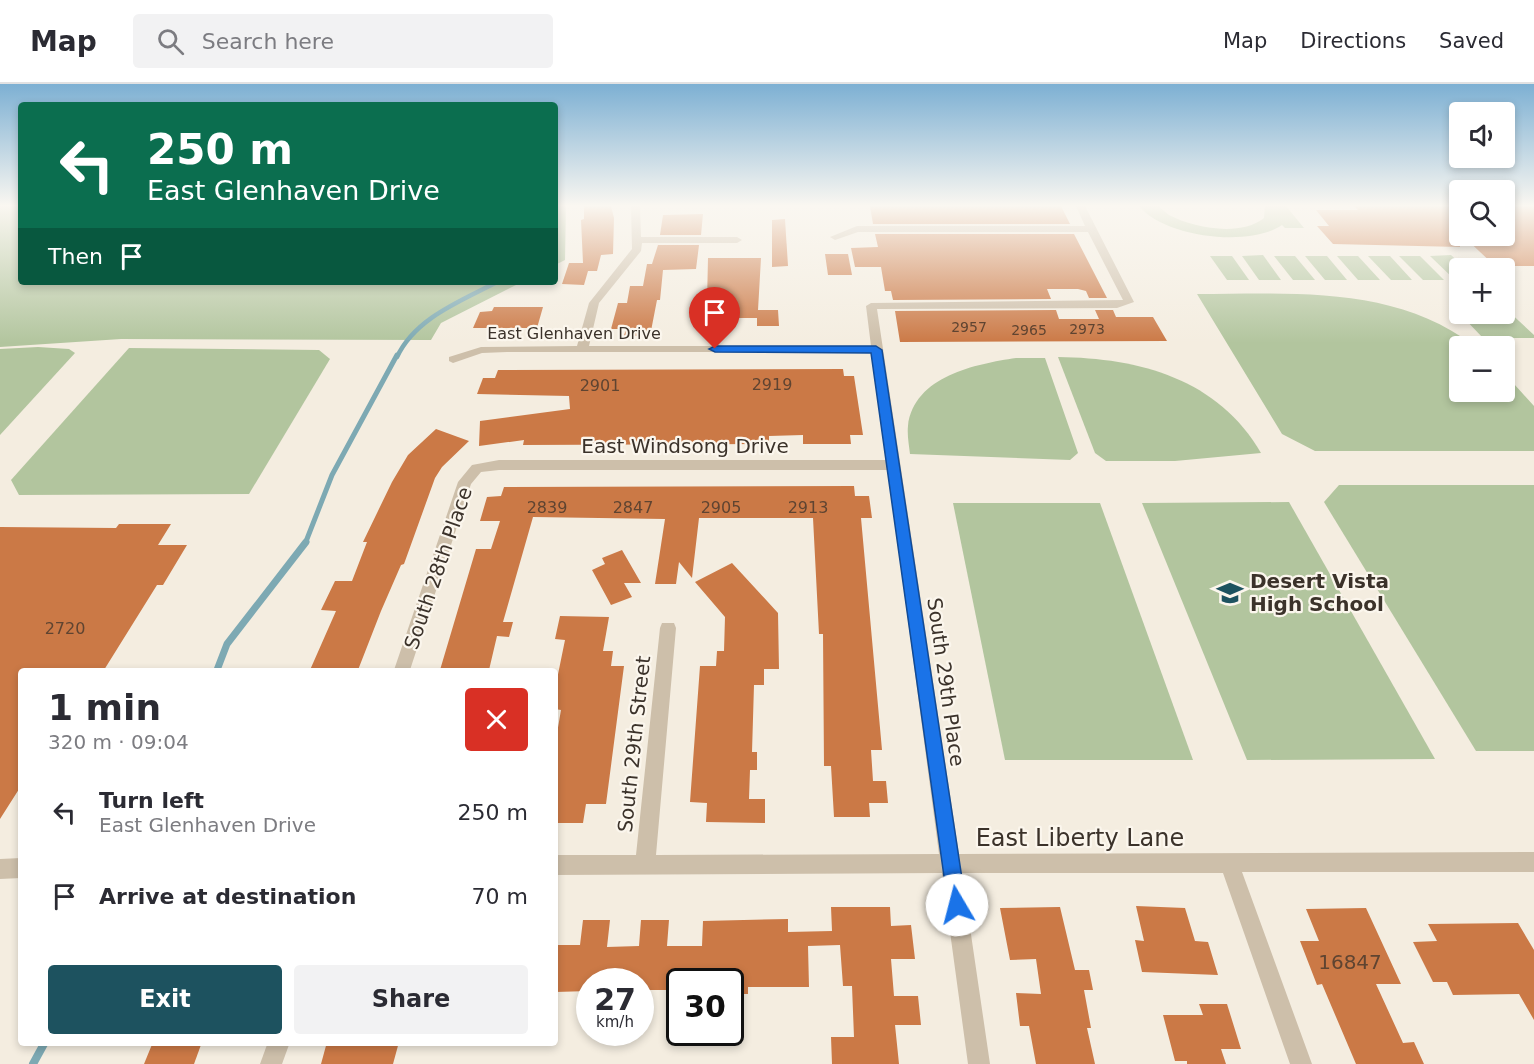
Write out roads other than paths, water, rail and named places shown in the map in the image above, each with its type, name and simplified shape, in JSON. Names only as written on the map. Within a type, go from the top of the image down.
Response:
[{"type":"street","points":[[582,349],[594,303],[634,252]]},
{"type":"street","name":"South 29th Place","points":[[979,1064],[871,306],[1117,305],[1129,302],[1104,252]]},
{"type":"street","name":"East Glenhaven Drive","points":[[453,359],[482,350],[876,350]]},
{"type":"street","name":"East Windsong Drive","points":[[477,468],[499,465],[894,465]]},
{"type":"street","name":"South 28th Place","points":[[403,668],[465,482],[477,468]]},
{"type":"street","name":"South 29th Street","points":[[645,865],[668,628]]},
{"type":"street","name":"East Liberty Lane","points":[[558,865],[1534,862]]},
{"type":"street","points":[[1229,863],[1301,1064]]},
{"type":"street","points":[[0,869],[18,868]]},
{"type":"street","points":[[271,1064],[278,1046]]},
{"type":"waterway","points":[[397,357],[405,343],[427,321],[491,285]]},
{"type":"waterway","points":[[306,543],[332,475],[397,355]]},
{"type":"waterway","points":[[218,668],[227,644],[306,543]]},
{"type":"waterway","points":[[33,1064],[43,1046]]},
{"type":"place","name":"Desert Vista High School","points":[[1230,593]]}]
